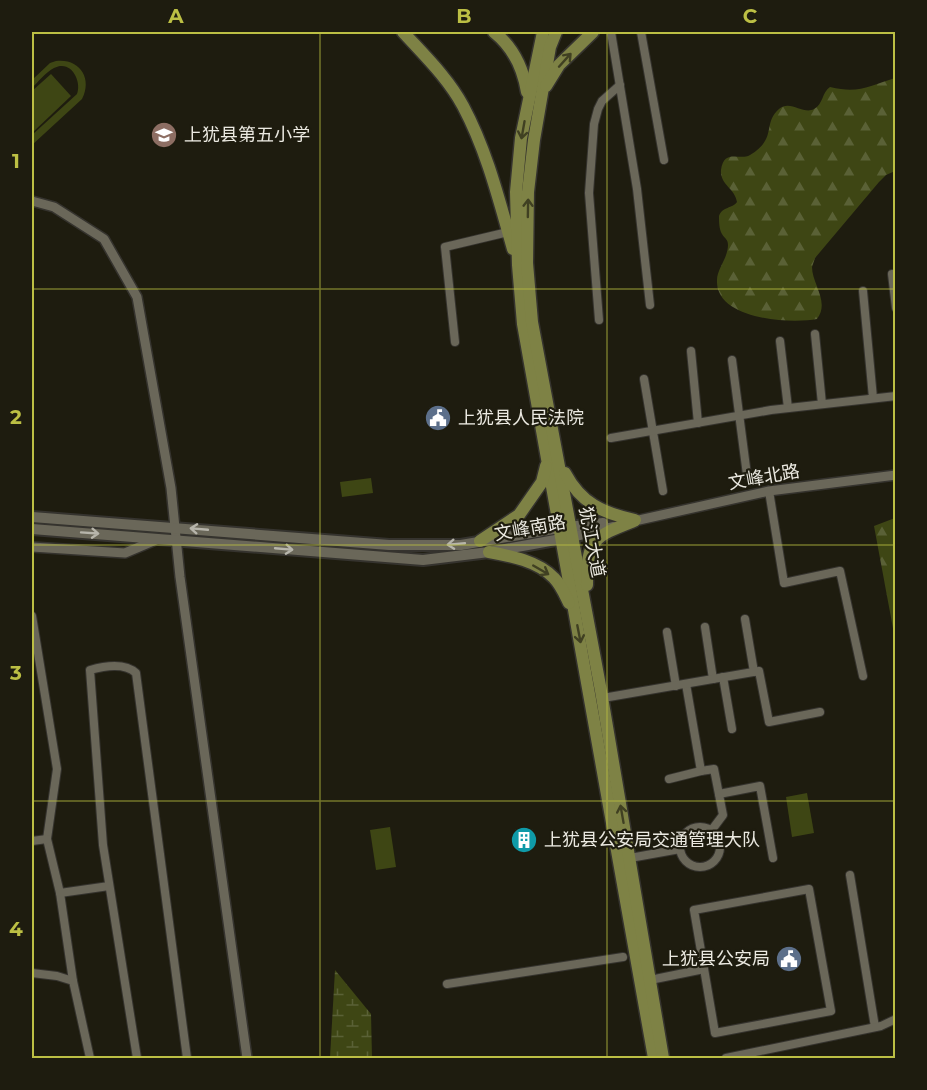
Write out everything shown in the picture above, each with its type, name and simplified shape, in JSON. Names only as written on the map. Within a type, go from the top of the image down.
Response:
[{"type":"main road","points":[[403,32],[436,68],[462,105],[487,160],[518,265]]},
{"type":"main road","points":[[494,32],[510,49],[521,66],[528,101]]},
{"type":"main road","name":"犹江大道","points":[[543,32],[528,101],[516,192],[518,265],[523,324],[553,461]]},
{"type":"main road","name":"犹江大道","points":[[556,32],[550,47],[534,140],[528,192],[527,263],[532,322],[553,461],[581,613],[654,1059]]},
{"type":"main road","points":[[542,93],[559,65],[593,32]]},
{"type":"main road","points":[[480,541],[519,515],[542,482],[553,461],[572,488],[595,507],[608,514],[636,521]]},
{"type":"main road","name":"文峰南路","points":[[32,517],[389,545],[461,545],[480,541],[566,533]]},
{"type":"main road","points":[[581,613],[588,559],[593,543],[601,534],[636,521]]},
{"type":"main road","name":"文峰南路","points":[[32,529],[423,560],[489,552],[566,533],[636,521]]},
{"type":"main road","points":[[489,552],[511,556],[543,569],[556,580],[581,613]]},
{"type":"main road","name":"犹江大道","points":[[581,613],[603,698],[663,1059]]},
{"type":"street","points":[[611,32],[637,189],[650,305]]},
{"type":"street","points":[[640,32],[664,160]]},
{"type":"street","points":[[599,320],[589,193],[594,124],[602,101],[620,85]]},
{"type":"street","points":[[32,201],[54,207],[104,239],[137,297],[171,488],[216,843],[247,1059]]},
{"type":"street","points":[[455,342],[445,248],[508,232]]},
{"type":"street","points":[[892,274],[896,308]]},
{"type":"street","points":[[863,291],[873,398]]},
{"type":"street","points":[[815,334],[822,404]]},
{"type":"street","points":[[780,341],[788,408]]},
{"type":"street","points":[[691,351],[698,423]]},
{"type":"street","points":[[732,360],[747,475]]},
{"type":"street","points":[[644,379],[663,491]]},
{"type":"street","points":[[611,438],[788,408],[896,396]]},
{"type":"street","name":"文峰北路","points":[[636,521],[770,491],[896,475]]},
{"type":"street","points":[[770,491],[784,583],[840,571],[863,676]]},
{"type":"street","points":[[32,547],[125,553],[160,538]]},
{"type":"street","points":[[32,616],[57,769],[47,839],[60,893],[73,981],[90,1059]]},
{"type":"street","points":[[745,619],[754,672]]},
{"type":"street","points":[[705,627],[713,679]]},
{"type":"street","points":[[667,632],[676,686]]},
{"type":"street","points":[[137,1059],[103,845],[90,670],[105,666],[130,668],[136,673],[187,1059]]},
{"type":"street","points":[[603,698],[759,671],[769,722],[820,712]]},
{"type":"street","points":[[723,678],[732,729]]},
{"type":"street","points":[[686,684],[701,771]]},
{"type":"street","points":[[669,778],[714,769],[723,815],[711,831]]},
{"type":"street","points":[[719,794],[760,786],[773,858]]},
{"type":"street","points":[[702,827],[711,831],[717,839],[719,849],[714,860],[708,865],[696,866],[683,858],[680,849],[681,840],[687,831],[702,827]]},
{"type":"street","points":[[32,841],[47,839]]},
{"type":"street","points":[[630,858],[680,849]]},
{"type":"street","points":[[850,875],[875,1027]]},
{"type":"street","points":[[60,893],[109,886]]},
{"type":"street","points":[[809,889],[831,1011],[715,1033],[704,969],[694,910],[809,889]]},
{"type":"street","points":[[447,984],[623,957]]},
{"type":"street","points":[[650,980],[704,969]]},
{"type":"street","points":[[32,974],[57,976],[73,981]]},
{"type":"street","points":[[726,1059],[875,1027],[896,1019]]},
{"type":"green space","points":[[56,61],[71,63],[82,71],[85,77],[85,91],[82,99],[32,145],[32,135],[77,94],[78,83],[74,73],[65,66],[51,70],[32,88],[32,80],[50,63]]},
{"type":"green space","points":[[51,74],[71,96],[32,133],[32,91]]},
{"type":"green space","points":[[895,78],[895,171],[886,175],[879,182],[815,258],[812,267],[822,306],[817,319],[790,321],[773,319],[741,311],[728,304],[720,293],[717,280],[728,245],[720,230],[719,216],[737,202],[734,193],[721,175],[725,159],[750,155],[759,149],[767,137],[771,120],[783,106],[805,110],[814,109],[830,87],[849,90]]},
{"type":"green space","points":[[371,478],[373,493],[342,497],[340,482]]},
{"type":"green space","points":[[896,518],[895,639],[874,526]]},
{"type":"green space","points":[[807,793],[814,833],[792,837],[786,797]]},
{"type":"green space","points":[[390,827],[396,867],[376,870],[370,830]]},
{"type":"green space","points":[[335,970],[371,1014],[372,1058],[330,1058]]},
{"type":"place","name":"上犹县第五小学","points":[[164,135]]},
{"type":"place","name":"上犹县人民法院","points":[[438,418]]},
{"type":"place","name":"上犹县公安局交通管理大队","points":[[524,840]]},
{"type":"place","name":"上犹县公安局","points":[[789,959]]}]
